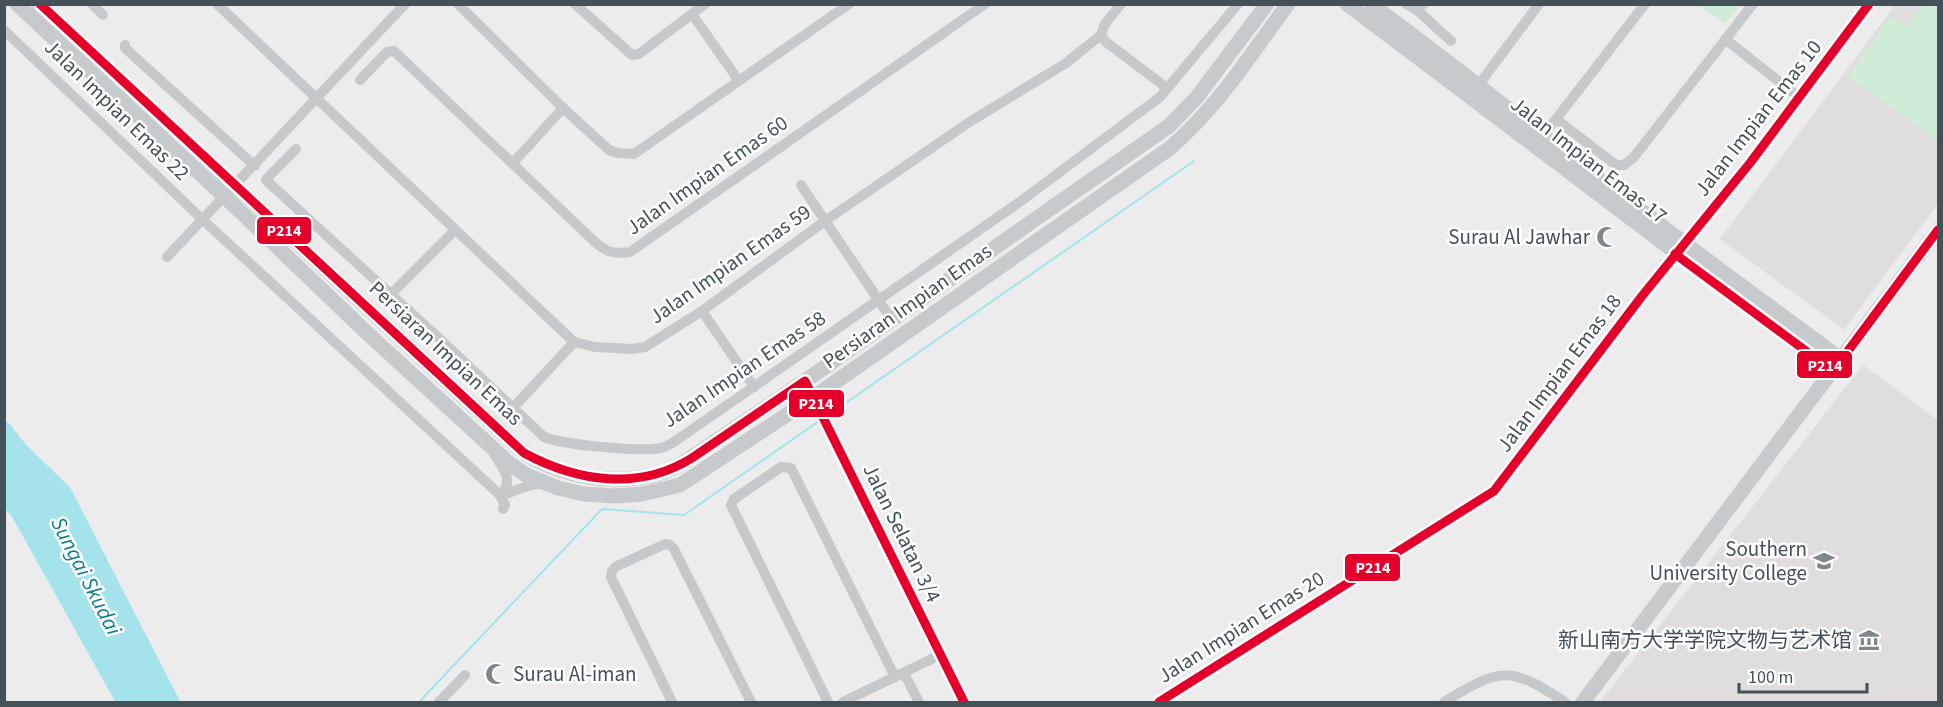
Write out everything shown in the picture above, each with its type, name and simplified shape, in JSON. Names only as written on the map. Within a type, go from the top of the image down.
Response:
[{"type":"main road","name":"Persiaran Impian Emas","points":[[17,4],[524,453],[549,467],[564,472],[621,479],[642,477],[674,468],[805,381],[1169,126],[1197,97],[1267,4]]},
{"type":"main road","name":"Persiaran Impian Emas","points":[[39,4],[229,191],[367,333],[510,464],[526,476],[548,484],[584,494],[615,496],[642,494],[680,486],[814,397],[1170,148],[1191,131],[1288,4]]},
{"type":"main road","name":"Jalan Impian Emas 17","points":[[1347,4],[1543,136],[1680,248]]},
{"type":"main road","name":"Jalan Impian Emas 17","points":[[1371,4],[1474,90],[1680,248],[1838,365]]},
{"type":"main road","points":[[1583,702],[1938,230]]},
{"type":"street","points":[[92,4],[104,15]]},
{"type":"street","points":[[217,4],[574,342],[513,408]]},
{"type":"street","points":[[167,257],[405,4]]},
{"type":"street","points":[[458,4],[609,150],[634,154],[849,4]]},
{"type":"street","points":[[575,4],[632,55],[639,54],[705,4]]},
{"type":"street","name":"Jalan Impian Emas 60","points":[[360,80],[387,52],[394,51],[607,252],[617,254],[630,252],[986,4]]},
{"type":"street","name":"Jalan Impian Emas 59","points":[[574,342],[595,347],[632,349],[645,347],[702,311],[825,221],[968,123],[1066,63],[1101,34],[1105,24],[1120,4]]},
{"type":"street","name":"Jalan Impian Emas 58","points":[[296,149],[266,180],[543,437],[555,441],[608,447],[662,448],[879,301],[1021,201],[1160,97],[1238,4]]},
{"type":"street","points":[[1474,90],[1539,4]]},
{"type":"street","points":[[1543,136],[1646,4]]},
{"type":"street","points":[[1557,120],[1616,165],[1624,165],[1634,157],[1753,4]]},
{"type":"street","name":"Jalan Impian Emas 10","points":[[1680,248],[1750,163],[1869,4]]},
{"type":"street","points":[[1417,6],[1451,41]]},
{"type":"street","points":[[692,14],[739,81]]},
{"type":"street","name":"Jalan Impian Emas 22","points":[[4,30],[202,219],[500,495]]},
{"type":"street","points":[[1101,34],[1106,42],[1163,85],[1165,91]]},
{"type":"street","points":[[1725,39],[1799,97]]},
{"type":"street","points":[[124,45],[255,166]]},
{"type":"street","points":[[513,162],[563,108]]},
{"type":"street","points":[[801,185],[892,320]]},
{"type":"street","points":[[391,294],[455,230]]},
{"type":"street","name":"Jalan Impian Emas 18","points":[[1467,508],[1486,498],[1501,483],[1680,248]]},
{"type":"street","points":[[702,311],[754,387]]},
{"type":"street","name":"Jalan Selatan 3/4","points":[[805,381],[964,702]]},
{"type":"street","points":[[486,441],[508,478],[508,484],[500,495]]},
{"type":"street","points":[[828,702],[731,505],[734,499],[782,467],[790,468],[900,675],[919,702]]},
{"type":"street","points":[[500,495],[531,484],[548,484]]},
{"type":"street","points":[[500,495],[505,505],[503,510]]},
{"type":"street","name":"Jalan Impian Emas 20","points":[[1159,702],[1467,508]]},
{"type":"street","points":[[672,702],[611,577],[615,567],[665,544],[670,544],[674,549],[751,702]]},
{"type":"street","points":[[843,702],[863,698],[900,675],[940,655]]},
{"type":"street","points":[[439,702],[465,675]]},
{"type":"street","points":[[1444,702],[1483,679],[1507,675],[1528,679],[1565,702]]},
{"type":"shaded area","points":[[1895,5],[1938,5],[1938,204],[1844,330],[1720,239]]},
{"type":"shaded area","name":"Southern University College","points":[[1863,365],[1938,420],[1938,702],[1600,702]]},
{"type":"green space","points":[[1699,5],[1740,5],[1725,24]]},
{"type":"green space","points":[[1923,5],[1938,5],[1938,140],[1848,76],[1891,16],[1907,27]]},
{"type":"water","name":"Sungai Skudai","points":[[4,429],[19,448],[64,492],[172,702],[124,702],[18,512],[5,497]]},
{"type":"waterway","points":[[827,416],[1194,161]]},
{"type":"waterway","points":[[419,702],[602,509],[684,515],[822,419]]},
{"type":"waterway","name":"Sungai Skudai","points":[[4,429],[19,448],[64,492],[172,702]]},
{"type":"waterway","points":[[4,497],[18,512],[124,702]]},
{"type":"transit line","name":"P214","points":[[40,4],[524,453],[566,471],[587,476],[630,479],[651,475],[692,458],[805,381],[964,702]]},
{"type":"transit line","name":"P214","points":[[1159,702],[1494,491],[1642,296],[1750,163],[1869,4]]},
{"type":"transit line","name":"P214","points":[[1675,254],[1833,371],[1938,230]]},
{"type":"place","name":"Surau Al Jawhar","points":[[1607,237]]},
{"type":"place","name":"Southern University College","points":[[1824,561]]},
{"type":"place","name":"新山南方大学学院文物与艺术馆","points":[[1869,640]]},
{"type":"place","name":"Surau Al-iman","points":[[496,674]]}]
